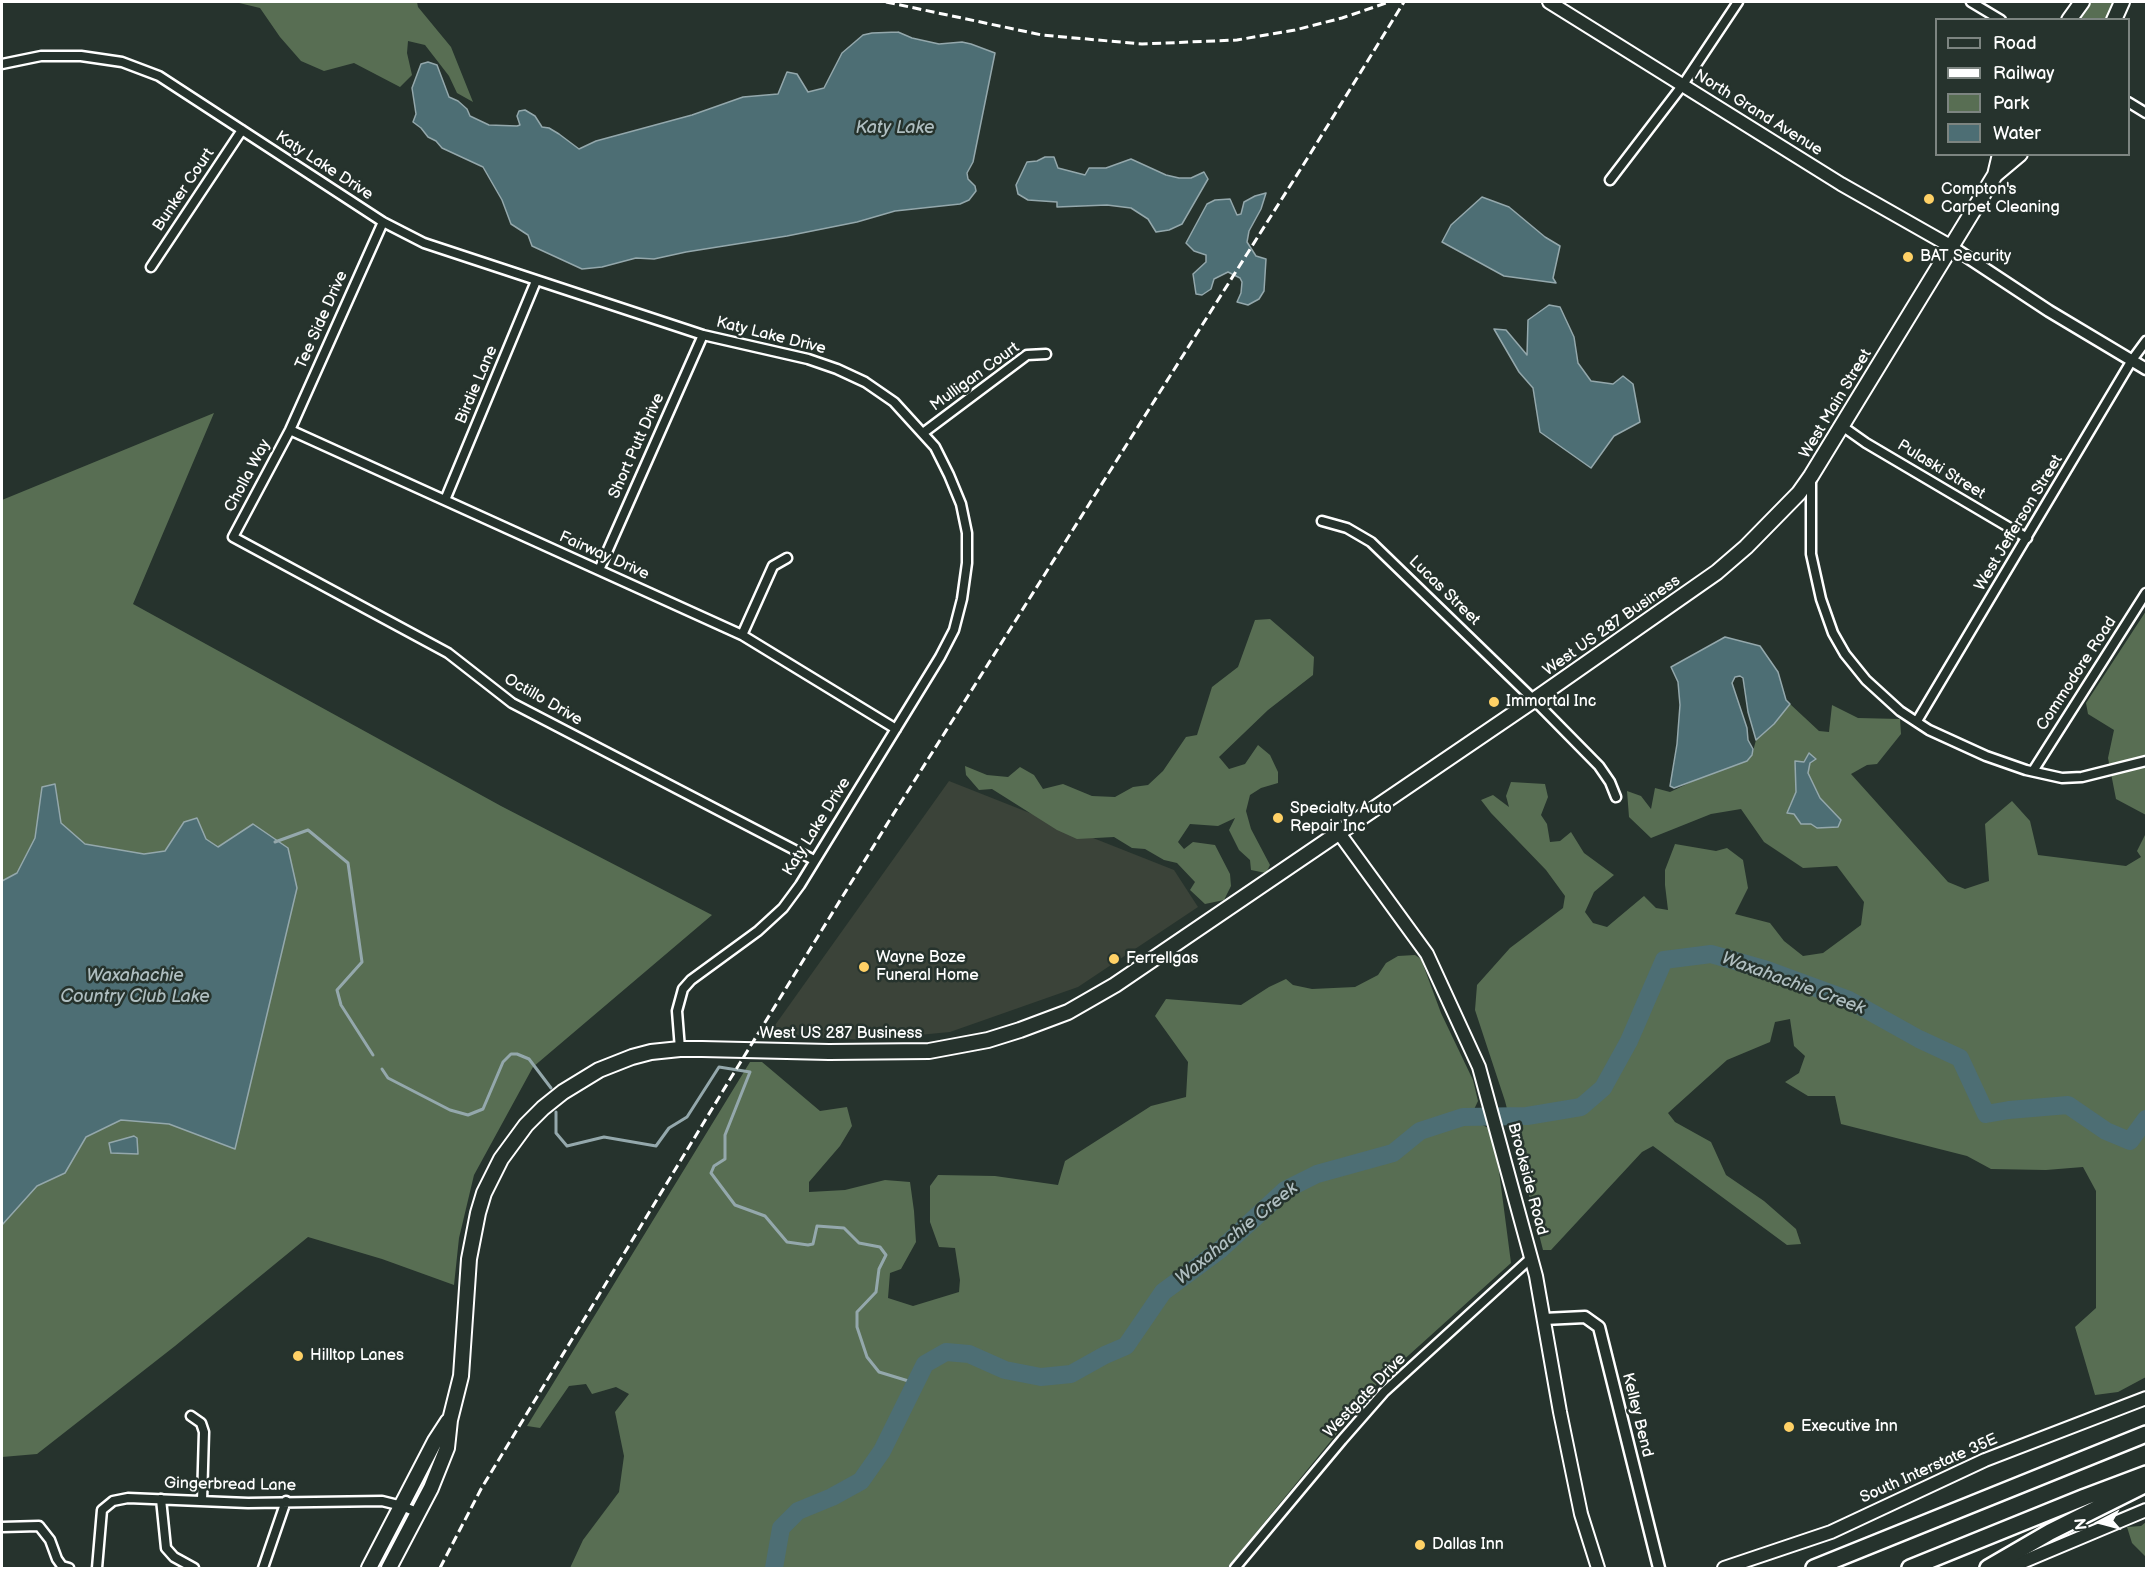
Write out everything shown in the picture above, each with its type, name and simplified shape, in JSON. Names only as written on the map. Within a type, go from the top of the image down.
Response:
[{"type":"highway","points":[[1814,1569],[2146,1434]]},
{"type":"highway","points":[[1910,1569],[2146,1474]]},
{"type":"highway","points":[[1988,1569],[2050,1532],[2146,1484]]},
{"type":"main road","name":"North Grand Avenue","points":[[1549,2],[1841,184],[1952,247]]},
{"type":"main road","points":[[2070,18],[2082,2]]},
{"type":"main road","points":[[2115,18],[2122,2]]},
{"type":"main road","name":"West Main Street","points":[[1811,476],[1995,175],[2000,156]]},
{"type":"main road","name":"West Main Street","points":[[1995,175],[2018,156]]},
{"type":"main road","name":"West US 287 Business","points":[[389,1569],[431,1488],[447,1448],[450,1419],[462,1369],[469,1259],[484,1193],[501,1159],[526,1125],[543,1107],[599,1070],[632,1057],[680,1049],[929,1051],[988,1040],[1068,1012],[1115,985],[1534,700],[1717,572],[1784,509],[1811,476]]},
{"type":"main road","name":"Brookside Road","points":[[1339,833],[1427,954],[1471,1047],[1486,1093],[1531,1258],[1581,1514],[1598,1569]]},
{"type":"main road","name":"South Interstate 35E","points":[[1724,1569],[1831,1532],[1985,1460],[2146,1398]]},
{"type":"main road","name":"West US 287 Business","points":[[369,1569],[435,1441],[450,1419]]},
{"type":"main road","points":[[2008,1569],[2146,1510]]},
{"type":"street","points":[[1610,180],[1683,86],[1738,2]]},
{"type":"street","points":[[1971,2],[1998,18]]},
{"type":"street","name":"Katy Lake Drive","points":[[2,64],[41,56],[81,56],[122,62],[159,76],[383,222],[424,243],[703,335],[808,359],[865,381],[894,402],[935,447],[960,504],[967,533],[967,563],[962,599],[954,630],[896,729],[800,885],[783,908],[758,931],[691,980],[683,989],[677,1011],[680,1049]]},
{"type":"street","points":[[2130,103],[2146,113]]},
{"type":"street","name":"Bunker Court","points":[[151,267],[242,130]]},
{"type":"street","name":"Tee Side Drive","points":[[290,430],[383,222]]},
{"type":"street","points":[[1952,247],[2146,369]]},
{"type":"street","name":"Birdie Lane","points":[[445,500],[536,281]]},
{"type":"street","name":"Short Putt Drive","points":[[599,570],[703,335]]},
{"type":"street","name":"West Jefferson Street","points":[[1917,721],[2132,360],[2146,341]]},
{"type":"street","name":"Mulligan Court","points":[[923,433],[1027,355],[1047,354]]},
{"type":"street","name":"Pulaski Street","points":[[1842,426],[1866,443],[2027,538]]},
{"type":"street","name":"Fairway Drive","points":[[290,430],[742,635],[896,729]]},
{"type":"street","name":"Cholla Way","points":[[233,537],[290,430]]},
{"type":"street","name":"West Main Street","points":[[1811,476],[1811,554],[1821,599],[1833,633],[1845,654],[1866,680],[1900,711],[1929,730],[1986,756],[2062,778],[2082,777],[2146,761]]},
{"type":"street","name":"Lucas Street","points":[[1322,521],[1347,528],[1371,543],[1599,766],[1610,782],[1616,797]]},
{"type":"street","name":"Octillo Drive","points":[[233,537],[448,653],[512,703],[814,860]]},
{"type":"street","points":[[742,635],[772,566],[787,558]]},
{"type":"street","name":"Commodore Road","points":[[2033,771],[2146,593]]},
{"type":"street","name":"Westgate Drive","points":[[1235,1569],[1384,1392],[1531,1258]]},
{"type":"street","name":"Kelley Bend","points":[[1544,1319],[1585,1317],[1599,1327],[1659,1569]]},
{"type":"street","points":[[191,1416],[201,1423],[204,1432],[202,1501]]},
{"type":"street","name":"Gingerbread Lane","points":[[97,1569],[102,1510],[113,1501],[128,1498],[202,1501],[382,1501],[419,1513]]},
{"type":"street","points":[[161,1499],[166,1548],[174,1557],[194,1569]]},
{"type":"street","points":[[263,1569],[286,1501]]},
{"type":"street","points":[[2,1527],[39,1526],[50,1540],[57,1559],[62,1566],[69,1569]]},
{"type":"shaded area","points":[[949,781],[1174,870],[1198,907],[1078,987],[950,1032],[866,1040],[805,1037],[773,1028]]},
{"type":"green space","points":[[235,2],[417,2],[418,7],[451,47],[473,102],[457,93],[449,76],[425,45],[408,41],[407,53],[412,75],[400,87],[354,63],[324,71],[301,61],[280,37],[260,8]]},
{"type":"green space","points":[[2090,2],[2115,2],[2108,18],[2078,18]]},
{"type":"green space","points":[[214,413],[133,604],[501,806],[712,915],[533,1067],[474,1175],[459,1238],[454,1285],[382,1259],[308,1237],[175,1346],[37,1454],[2,1457],[2,500]]},
{"type":"green space","points":[[2146,611],[2146,815],[2116,799],[2108,758],[2114,730],[2088,714],[2086,703]]},
{"type":"green space","points":[[1270,619],[1314,657],[1313,675],[1268,710],[1219,757],[1229,769],[1245,764],[1258,745],[1270,755],[1278,772],[1278,783],[1261,788],[1250,795],[1246,811],[1251,829],[1270,865],[1266,873],[1251,870],[1250,860],[1239,850],[1229,830],[1235,818],[1218,826],[1190,824],[1178,842],[1184,849],[1193,842],[1215,845],[1230,874],[1231,886],[1224,900],[1205,904],[1190,890],[1195,882],[1177,863],[1164,860],[1145,849],[1132,848],[1114,837],[1077,839],[1057,830],[992,789],[979,790],[966,775],[965,766],[987,775],[1008,777],[1020,767],[1034,775],[1043,789],[1063,784],[1092,796],[1115,797],[1133,787],[1148,785],[1163,771],[1186,737],[1197,735],[1212,687],[1238,667],[1255,620]]},
{"type":"green space","points":[[1790,704],[1819,731],[1829,732],[1832,705],[1858,718],[1900,719],[1901,734],[1877,764],[1867,765],[1851,774],[1948,882],[1965,889],[1989,881],[1985,824],[2012,801],[2030,821],[2038,855],[2126,866],[2141,857],[2137,851],[2146,833],[2146,1377],[2118,1392],[2095,1395],[2075,1327],[2096,1308],[2096,1191],[2083,1167],[2046,1170],[1991,1169],[1967,1156],[1841,1124],[1835,1096],[1808,1096],[1785,1082],[1799,1073],[1805,1056],[1794,1046],[1790,1019],[1775,1022],[1770,1042],[1727,1060],[1668,1113],[1675,1122],[1711,1142],[1726,1175],[1764,1201],[1796,1229],[1801,1244],[1787,1245],[1653,1146],[1642,1152],[1551,1250],[1543,1250],[1505,1101],[1475,1010],[1477,985],[1510,948],[1563,908],[1565,896],[1546,870],[1481,800],[1493,795],[1509,807],[1506,796],[1511,782],[1545,784],[1548,797],[1541,815],[1547,824],[1550,842],[1560,841],[1571,832],[1584,853],[1614,875],[1594,892],[1585,912],[1593,923],[1607,927],[1644,896],[1656,908],[1668,910],[1665,870],[1675,844],[1716,851],[1727,848],[1743,860],[1748,888],[1735,914],[1770,923],[1784,941],[1803,956],[1823,953],[1861,925],[1864,902],[1837,866],[1803,868],[1764,842],[1741,809],[1711,814],[1651,838],[1629,817],[1627,791],[1641,796],[1651,809],[1655,788],[1670,792],[1704,776],[1747,761],[1752,755],[1756,740],[1774,724]],"holes":[[[1809,753],[1808,773],[1820,798],[1841,820],[1801,824],[1789,807],[1796,792],[1795,762],[1804,762]]]},
{"type":"green space","points":[[1415,955],[1421,959],[1441,1013],[1473,1080],[1478,1101],[1470,1118],[1490,1129],[1499,1171],[1511,1263],[1379,1382],[1227,1568],[570,1568],[583,1540],[619,1492],[624,1456],[615,1412],[629,1394],[616,1387],[592,1394],[586,1384],[569,1386],[540,1428],[527,1426],[750,1062],[762,1062],[820,1111],[847,1107],[852,1126],[840,1146],[809,1182],[809,1192],[845,1190],[885,1180],[910,1182],[916,1242],[901,1269],[890,1273],[888,1298],[913,1306],[959,1292],[960,1280],[955,1248],[939,1247],[930,1222],[930,1186],[938,1175],[995,1176],[1058,1185],[1065,1161],[1151,1106],[1186,1097],[1188,1062],[1155,1016],[1166,999],[1241,1005],[1286,979],[1293,985],[1312,989],[1355,987],[1378,975],[1386,963],[1398,956]]},
{"type":"green space","points":[[2146,1522],[2146,1557],[2132,1543],[2127,1527],[2141,1526]]},
{"type":"water","name":"Katy Lake","points":[[898,32],[912,38],[939,44],[962,42],[995,53],[973,162],[967,173],[976,191],[969,200],[960,204],[895,211],[857,222],[787,236],[654,259],[636,258],[602,267],[582,269],[532,246],[528,235],[511,224],[502,200],[483,167],[442,148],[413,122],[416,114],[412,88],[421,64],[428,62],[437,65],[449,97],[467,109],[470,116],[489,125],[517,126],[520,125],[517,116],[519,111],[525,110],[535,116],[542,127],[549,128],[579,149],[596,141],[692,115],[743,97],[778,94],[787,72],[797,74],[808,92],[824,88],[842,53],[863,35]]},
{"type":"water","points":[[1054,157],[1058,168],[1085,175],[1089,168],[1106,168],[1131,159],[1166,175],[1191,178],[1204,172],[1208,179],[1182,224],[1169,230],[1156,232],[1148,219],[1131,208],[1107,205],[1057,207],[1057,202],[1028,200],[1018,194],[1016,185],[1027,162]]},
{"type":"water","points":[[1266,193],[1261,209],[1249,231],[1247,242],[1256,256],[1266,259],[1264,291],[1259,299],[1248,305],[1237,302],[1242,282],[1240,278],[1228,272],[1214,279],[1211,289],[1202,295],[1196,294],[1193,274],[1206,262],[1206,255],[1194,251],[1186,243],[1207,204],[1215,200],[1230,199],[1237,215],[1241,214],[1244,202]]},
{"type":"water","points":[[1482,197],[1509,207],[1545,237],[1560,246],[1553,278],[1556,283],[1504,276],[1442,242],[1451,225]]},
{"type":"water","points":[[1549,305],[1560,307],[1574,337],[1578,363],[1591,381],[1613,384],[1623,376],[1633,384],[1640,422],[1614,436],[1591,468],[1540,432],[1533,388],[1519,372],[1494,329],[1506,330],[1527,355],[1528,320]]},
{"type":"water","points":[[1725,637],[1760,646],[1778,672],[1786,700],[1790,704],[1774,724],[1756,740],[1748,712],[1743,678],[1735,677],[1732,683],[1747,728],[1748,740],[1753,749],[1752,755],[1747,761],[1674,788],[1670,786],[1677,744],[1680,705],[1678,682],[1671,667]]},
{"type":"water","points":[[1809,753],[1816,759],[1810,763],[1808,773],[1820,798],[1841,820],[1838,827],[1817,828],[1811,824],[1801,824],[1794,814],[1787,813],[1796,792],[1795,761],[1804,762]]},
{"type":"water","name":"Waxahachie Country Club Lake","points":[[55,784],[61,823],[85,844],[144,854],[165,851],[184,822],[197,818],[206,839],[218,847],[253,824],[288,848],[297,888],[235,1149],[169,1124],[121,1120],[86,1137],[65,1173],[37,1186],[2,1225],[2,881],[17,873],[35,838],[42,787]]},
{"type":"water","points":[[134,1136],[137,1138],[138,1154],[111,1153],[109,1143]]},
{"type":"waterway","points":[[275,842],[308,830],[348,863],[362,962],[337,990],[341,1005],[373,1055]]},
{"type":"waterway","name":"Waxahachie Creek","points":[[774,1568],[781,1528],[798,1511],[832,1497],[861,1481],[882,1451],[925,1364],[946,1352],[969,1354],[1005,1370],[1041,1377],[1071,1374],[1126,1346],[1163,1292],[1221,1249],[1285,1190],[1317,1174],[1393,1153],[1420,1131],[1463,1117],[1527,1116],[1581,1107],[1603,1088],[1629,1041],[1664,960],[1711,954],[1767,970],[1849,1000],[1919,1039],[1960,1058],[1986,1114],[2068,1105],[2106,1131],[2130,1141],[2146,1119]]},
{"type":"waterway","points":[[382,1069],[388,1078],[450,1110],[468,1115],[483,1109],[503,1062],[511,1054],[529,1059],[551,1088]]},
{"type":"waterway","points":[[556,1112],[556,1133],[567,1146],[604,1137],[656,1146],[669,1128],[687,1117],[719,1067],[750,1072],[725,1135],[725,1159],[714,1166],[711,1173],[735,1205],[765,1216],[787,1242],[813,1244],[817,1226],[844,1228],[859,1243],[880,1247],[886,1255],[879,1269],[876,1292],[857,1312],[857,1327],[867,1357],[879,1372],[915,1383]]},
{"type":"railway","points":[[886,2],[1042,35],[1142,44],[1237,40],[1295,30],[1342,18],[1389,2]]},
{"type":"railway","points":[[440,1568],[481,1489],[732,1076],[889,821],[1404,2]]},
{"type":"place","name":"Compton's Carpet Cleaning","points":[[1929,199]]},
{"type":"place","name":"BAT Security","points":[[1908,257]]},
{"type":"place","name":"Immortal Inc","points":[[1494,702]]},
{"type":"place","name":"Specialty Auto Repair Inc","points":[[1278,818]]},
{"type":"place","name":"Ferrellgas","points":[[1114,959]]},
{"type":"place","name":"Wayne Boze Funeral Home","points":[[864,967]]},
{"type":"place","name":"Hilltop Lanes","points":[[298,1356]]},
{"type":"place","name":"Executive Inn","points":[[1789,1427]]},
{"type":"place","name":"Dallas Inn","points":[[1420,1545]]}]
